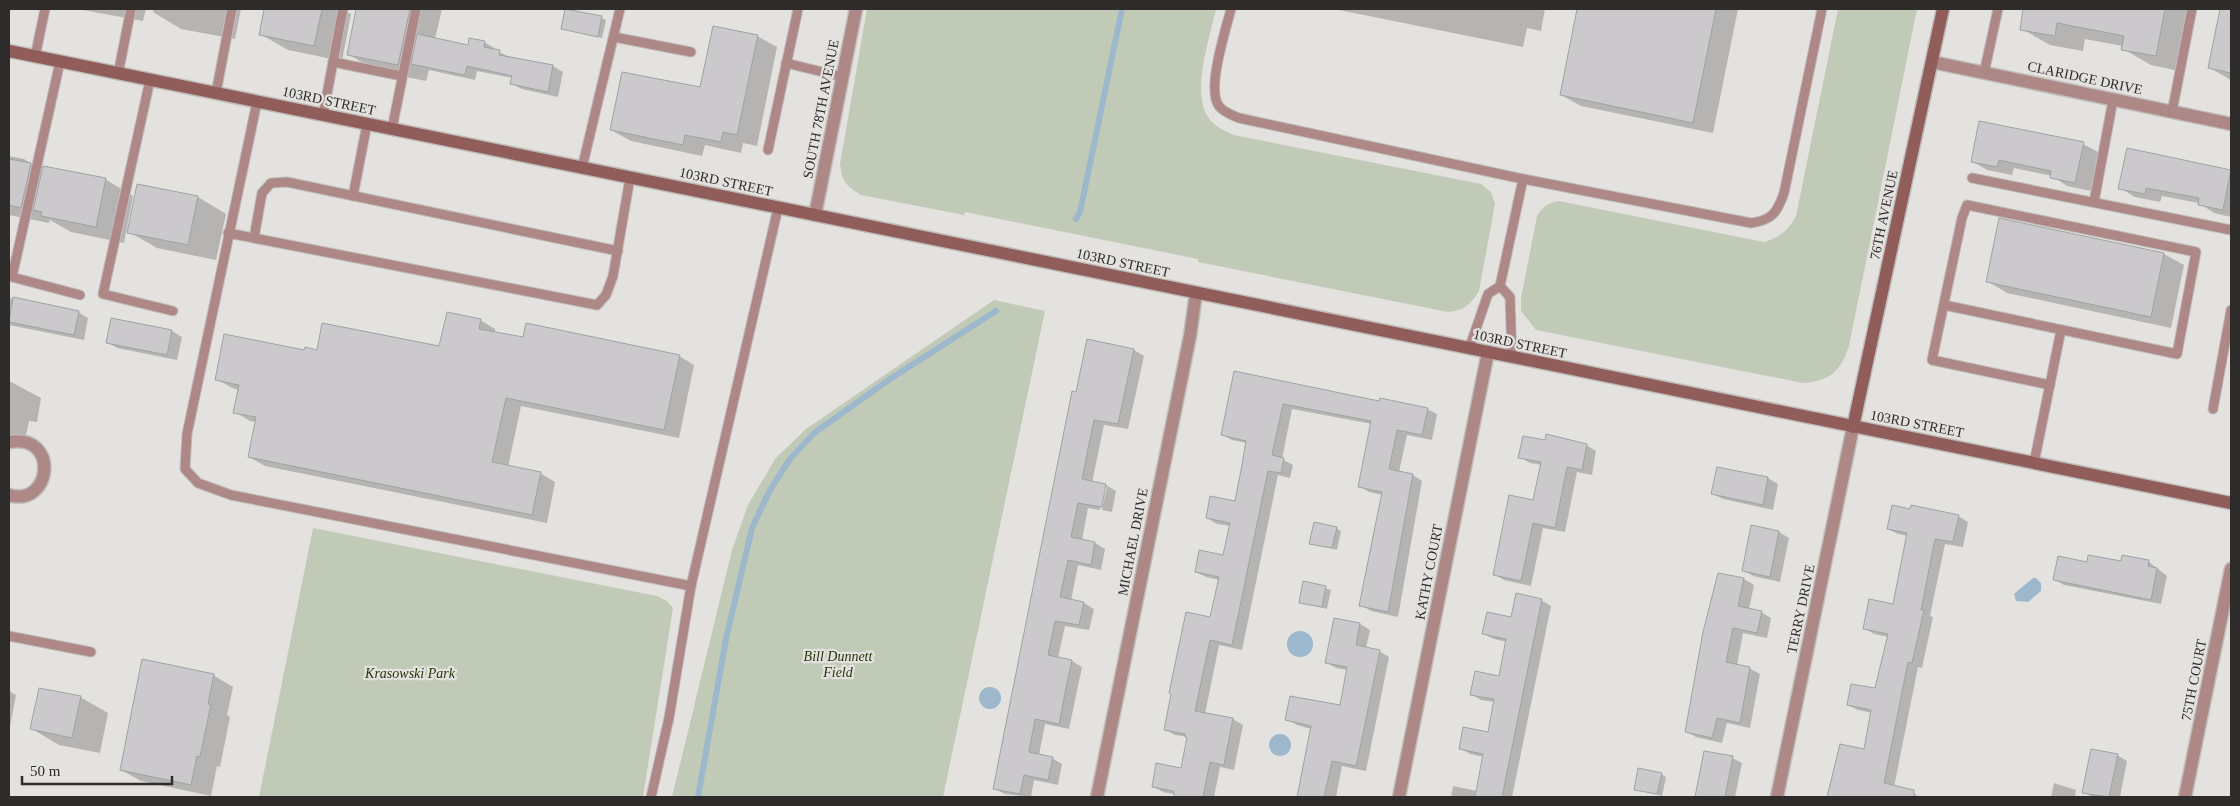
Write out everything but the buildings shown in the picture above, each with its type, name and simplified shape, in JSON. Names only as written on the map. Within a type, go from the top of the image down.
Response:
[{"type":"street","name":"SOUTH 78TH AVENUE","points":[[815,216],[856,9]]},
{"type":"street","name":"76TH AVENUE","points":[[1854,427],[1943,9]]},
{"type":"street","name":"103RD STREET","points":[[9,51],[2231,503]]},
{"type":"street","name":"CLARIDGE DRIVE","points":[[1932,62],[2231,124]]},
{"type":"street","name":"MICHAEL DRIVE","points":[[1097,797],[1186,355],[1196,293]]},
{"type":"street","name":"KATHY COURT","points":[[1399,797],[1488,352]]},
{"type":"street","name":"TERRY DRIVE","points":[[1777,797],[1854,427]]},
{"type":"street","points":[[9,442],[26,442],[34,446],[44,461],[45,471],[38,487],[31,493],[22,496],[9,494]]},
{"type":"street","name":"75TH COURT","points":[[2185,797],[2231,569]]},
{"type":"lane","points":[[35,57],[45,9]]},
{"type":"lane","points":[[118,74],[131,9]]},
{"type":"lane","points":[[216,93],[232,9]]},
{"type":"lane","points":[[323,115],[344,9]]},
{"type":"lane","points":[[392,129],[416,9]]},
{"type":"lane","points":[[582,168],[620,9]]},
{"type":"lane","points":[[768,150],[798,9]]},
{"type":"lane","points":[[1231,9],[1214,86],[1218,105],[1227,113],[1239,118],[1523,179],[1751,222],[1764,221],[1778,211],[1784,193],[1822,9]]},
{"type":"lane","points":[[1984,73],[1998,9]]},
{"type":"lane","points":[[2172,112],[2192,9]]},
{"type":"lane","points":[[614,37],[691,52]]},
{"type":"lane","points":[[60,62],[12,277],[80,295]]},
{"type":"lane","points":[[333,62],[402,76]]},
{"type":"lane","points":[[786,63],[843,77]]},
{"type":"lane","points":[[150,80],[103,294],[173,312]]},
{"type":"lane","points":[[2094,202],[2113,100]]},
{"type":"lane","points":[[256,102],[187,434],[185,469],[198,483],[231,495],[691,586]]},
{"type":"lane","points":[[353,196],[368,124]]},
{"type":"lane","points":[[228,233],[597,305],[606,295],[613,276],[630,178]]},
{"type":"lane","points":[[1972,178],[2231,230]]},
{"type":"lane","points":[[1469,349],[1488,294],[1500,286],[1523,179]]},
{"type":"lane","points":[[254,238],[262,193],[271,183],[287,182],[618,251]]},
{"type":"lane","points":[[1944,305],[2177,354],[2196,252],[1967,205],[1962,218],[1932,360],[2050,385]]},
{"type":"lane","points":[[652,797],[669,718],[691,586],[778,208]]},
{"type":"lane","points":[[1500,286],[1510,297],[1512,358]]},
{"type":"lane","points":[[2213,409],[2231,310]]},
{"type":"lane","points":[[2034,463],[2061,330]]},
{"type":"lane","points":[[9,636],[91,652]]},
{"type":"green space","points":[[867,9],[1216,9],[1201,79],[1203,106],[1210,120],[1234,135],[1481,184],[1491,192],[1495,204],[1479,291],[1466,306],[1459,310],[1448,312],[1198,262],[1198,259],[965,212],[964,215],[861,195],[846,183],[840,164]]},
{"type":"green space","points":[[1838,9],[1917,9],[1849,346],[1838,369],[1833,374],[1820,380],[1803,383],[1536,330],[1521,311],[1521,298],[1537,216],[1544,207],[1552,203],[1559,201],[1764,242],[1779,236],[1787,230],[1796,216]]},
{"type":"green space","name":"Bill Dunnett Field","points":[[994,300],[1045,311],[943,797],[672,797],[732,550],[748,505],[775,459],[806,429]]},
{"type":"green space","name":"Krasowski Park","points":[[313,528],[657,596],[667,601],[673,608],[643,797],[259,797]]},
{"type":"water","points":[[2033,578],[2036,578],[2041,583],[2041,591],[2028,602],[2016,601],[2014,594]]},
{"type":"water","points":[[1300,631],[1309,635],[1313,644],[1309,653],[1300,657],[1291,653],[1287,644],[1291,635]]},
{"type":"water","points":[[990,687],[998,690],[1001,698],[998,706],[990,709],[982,706],[979,698],[982,690]]},
{"type":"water","points":[[1280,734],[1288,737],[1291,745],[1288,753],[1280,756],[1272,753],[1269,745],[1272,737]]},
{"type":"waterway","points":[[1076,219],[1080,212],[1122,9]]},
{"type":"waterway","points":[[698,797],[726,639],[752,528],[770,490],[790,459],[814,433],[890,379],[996,311]]}]
